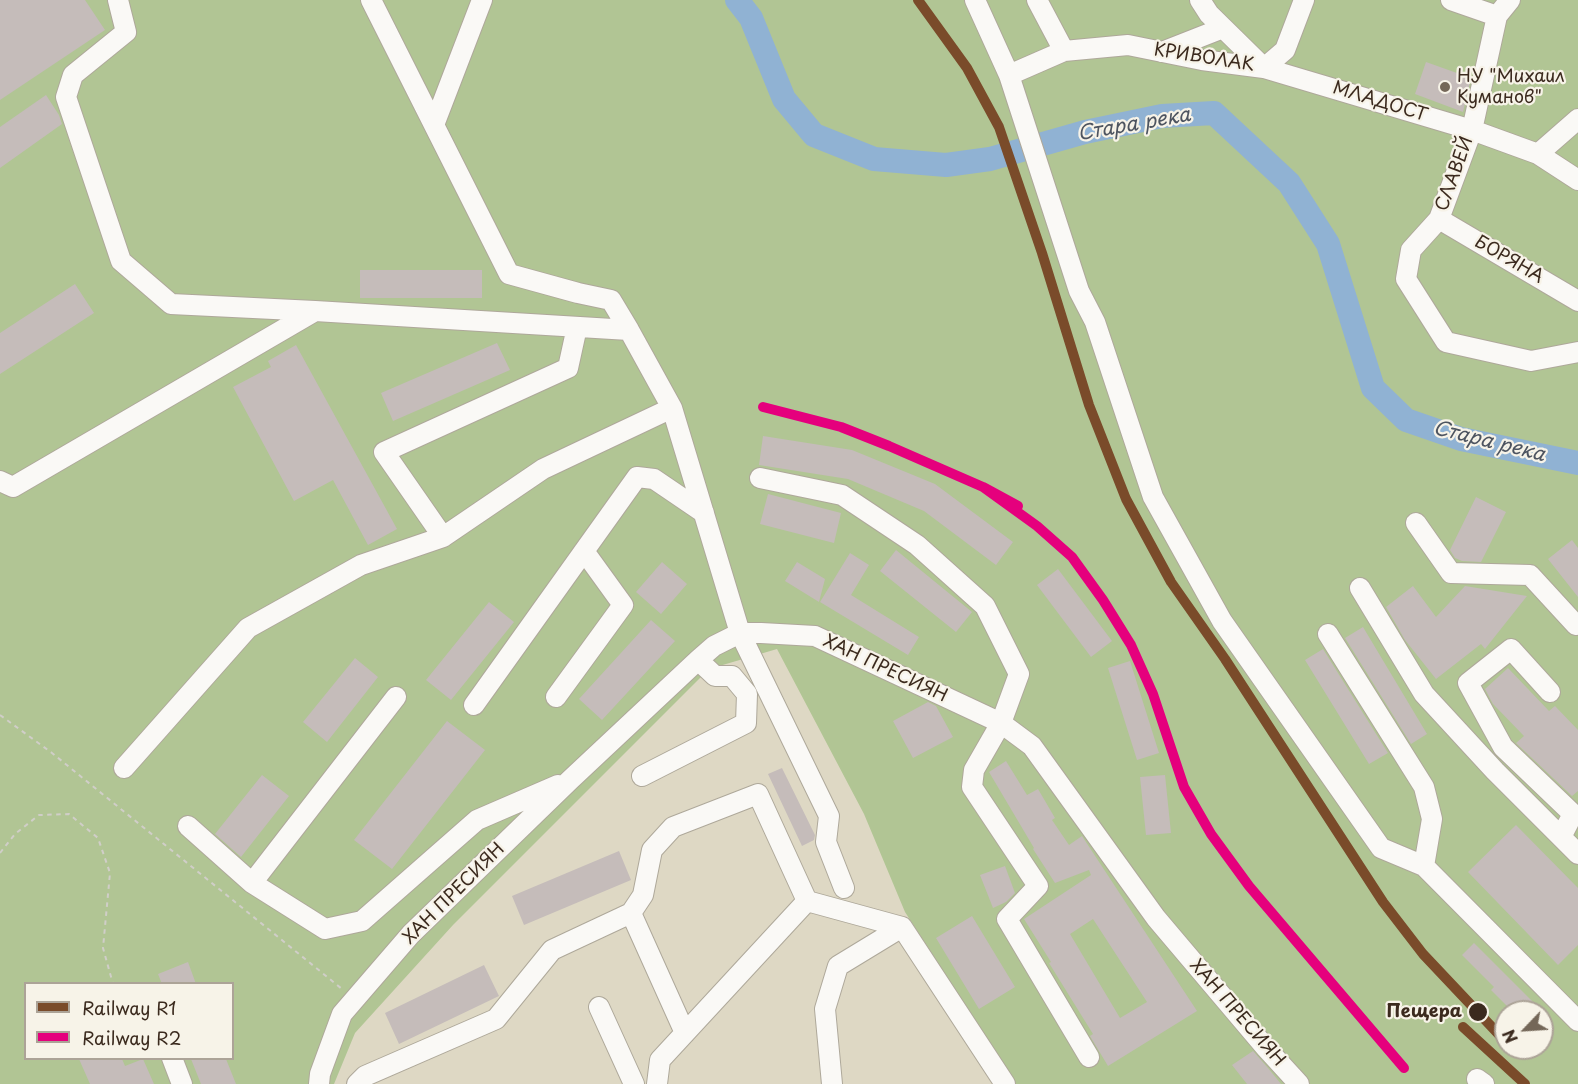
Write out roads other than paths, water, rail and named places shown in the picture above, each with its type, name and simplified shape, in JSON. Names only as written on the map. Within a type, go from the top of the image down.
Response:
[{"type":"street","points":[[118,0],[126,32],[73,75],[66,97],[121,261],[171,304],[629,330]]},
{"type":"street","points":[[371,0],[509,274],[611,300],[672,408],[741,633],[829,816],[826,842],[844,888]]},
{"type":"street","points":[[434,125],[482,0]]},
{"type":"street","points":[[975,0],[1009,75],[1079,291],[1095,322],[1153,497],[1222,621],[1381,848],[1424,866],[1578,1022]]},
{"type":"street","points":[[1009,75],[1064,51],[1037,0]]},
{"type":"street","name":"МЛАДОСТ","points":[[1200,0],[1209,14],[1264,68],[1472,129],[1538,154],[1578,180]]},
{"type":"street","name":"КРИВОЛАК","points":[[1064,51],[1128,45],[1202,60],[1264,68],[1285,50],[1304,0]]},
{"type":"street","points":[[1451,0],[1492,8]]},
{"type":"street","name":"СЛАВЕЙ","points":[[1510,0],[1492,8],[1472,129],[1439,219],[1411,250],[1406,279],[1446,342],[1531,361],[1578,352]]},
{"type":"street","points":[[1162,52],[1224,28]]},
{"type":"street","points":[[1538,154],[1578,119]]},
{"type":"street","name":"БОРЯНА","points":[[1439,219],[1578,301]]},
{"type":"street","points":[[0,482],[14,487],[315,311]]},
{"type":"street","points":[[443,537],[384,453],[568,368],[577,327]]},
{"type":"street","points":[[124,768],[248,628],[361,566],[443,537],[543,469],[672,408]]},
{"type":"street","points":[[474,705],[637,477],[654,479],[704,513]]},
{"type":"street","points":[[760,478],[842,495],[916,545],[985,606],[1019,674],[1001,723],[974,770],[972,787],[1038,886],[1007,920],[1089,1058]]},
{"type":"street","points":[[1416,523],[1451,573],[1530,574],[1576,625],[1578,624]]},
{"type":"street","points":[[556,697],[623,605],[584,550]]},
{"type":"street","points":[[1360,588],[1424,694],[1495,771],[1578,854]]},
{"type":"street","name":"ХАН ПРЕСИЯН","points":[[320,1084],[320,1074],[342,1014],[411,934],[698,660],[714,646],[741,633],[815,636],[1001,723],[1032,746],[1156,918],[1299,1084]]},
{"type":"street","points":[[1328,634],[1424,787],[1432,819],[1424,866]]},
{"type":"street","points":[[1550,692],[1511,649],[1468,683],[1503,747],[1576,812],[1561,837]]},
{"type":"street","points":[[642,776],[746,723],[747,694],[732,676],[715,676],[698,660]]},
{"type":"street","points":[[252,883],[396,697]]},
{"type":"street","points":[[188,826],[252,883],[325,929],[362,921],[477,820],[570,780]]},
{"type":"street","points":[[357,1084],[365,1077],[496,1019],[552,950],[631,913],[643,895],[652,850],[673,827],[758,794],[807,901]]},
{"type":"street","points":[[807,901],[902,927],[1005,1084]]},
{"type":"street","points":[[657,1084],[660,1060],[807,901]]},
{"type":"street","points":[[631,913],[685,1033]]},
{"type":"street","points":[[832,1084],[825,1009],[838,966],[902,927]]},
{"type":"street","points":[[599,1007],[634,1084]]},
{"type":"street","points":[[172,1060],[182,1084]]},
{"type":"waterway","name":"Стара река","points":[[737,0],[751,18],[784,99],[814,135],[874,159],[946,165],[990,159],[1085,132],[1162,116],[1214,113],[1289,183],[1328,244],[1373,388],[1406,420],[1461,439],[1578,463]]},
{"type":"rail line","name":"R1","points":[[918,0],[967,68],[999,127],[1042,253],[1089,405],[1126,499],[1171,582],[1225,659],[1383,902],[1423,954],[1494,1029]]},
{"type":"rail line","name":"R2","points":[[763,407],[841,427],[983,487],[1018,506]]},
{"type":"rail line","name":"R2","points":[[983,487],[1037,526],[1072,557],[1103,600],[1131,645],[1153,694],[1184,787],[1211,834],[1249,886],[1404,1068]]},
{"type":"rail line","name":"R1","points":[[1463,1027],[1525,1084]]},
{"type":"place","name":"НУ \"Михаил Куманов\"","points":[[1445,87]]},
{"type":"place","name":"Пещера","points":[[1478,1012]]}]
